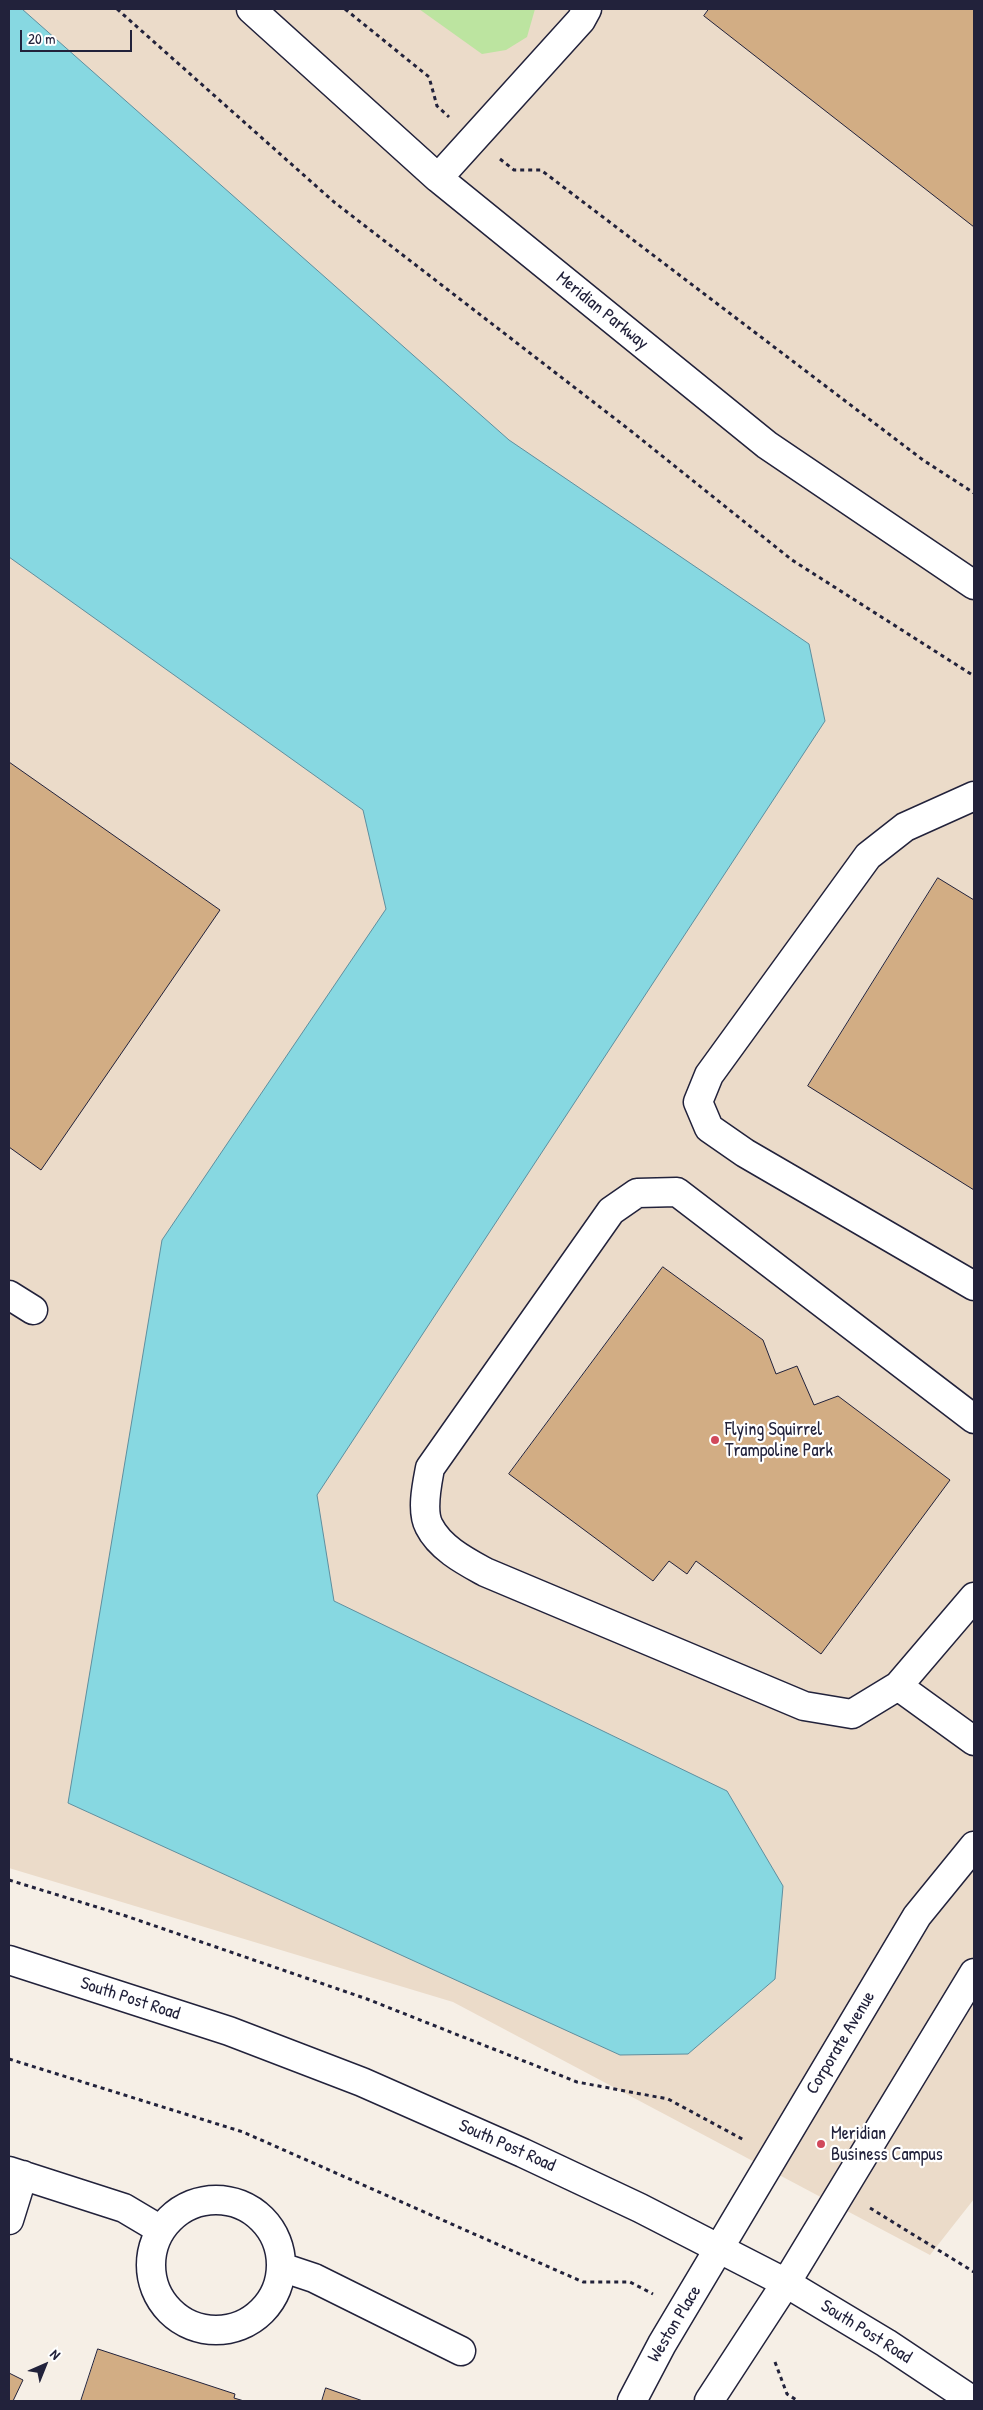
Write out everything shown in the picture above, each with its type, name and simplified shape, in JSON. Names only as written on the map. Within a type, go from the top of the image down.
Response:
[{"type":"street","name":"Meridian Parkway","points":[[251,9],[438,178],[767,445],[974,585]]},
{"type":"street","points":[[438,178],[581,20],[587,9]]},
{"type":"street","points":[[974,796],[905,827],[868,856],[709,1074],[698,1102],[709,1128],[745,1153],[974,1286]]},
{"type":"street","points":[[974,1419],[677,1192],[637,1192],[611,1211],[430,1468],[425,1497],[429,1525],[454,1555],[485,1572],[804,1706],[852,1714],[898,1686],[974,1597]]},
{"type":"street","points":[[9,1294],[33,1310]]},
{"type":"street","points":[[898,1686],[974,1741]]},
{"type":"street","name":"Corporate Avenue","points":[[720,2249],[918,1916],[974,1846]]},
{"type":"street","name":"South Post Road","points":[[9,1960],[229,2031],[362,2082],[550,2166],[640,2208],[786,2283],[886,2343],[973,2401]]},
{"type":"street","points":[[709,2401],[786,2283],[974,1973]]},
{"type":"street","points":[[9,2220],[16,2173],[124,2208],[160,2230]]},
{"type":"street","points":[[207,2200],[226,2201],[244,2207],[260,2217],[272,2232],[279,2249],[281,2267],[278,2286],[270,2302],[258,2316],[241,2325],[224,2330],[206,2330],[188,2324],[172,2314],[160,2300],[153,2283],[150,2265],[153,2246],[160,2230],[173,2216],[189,2206],[207,2200]]},
{"type":"street","name":"Weston Place","points":[[632,2401],[682,2310],[720,2249]]},
{"type":"street","points":[[281,2267],[314,2278],[461,2351]]},
{"type":"path","points":[[117,9],[334,202],[623,425],[792,560],[974,676]]},
{"type":"path","points":[[345,9],[429,78],[437,106],[514,170],[541,170],[923,460],[974,493]]},
{"type":"path","points":[[9,1880],[126,1916],[367,1999],[577,2082],[668,2099],[774,2156]]},
{"type":"path","points":[[9,2059],[243,2132],[583,2282],[630,2282],[682,2310]]},
{"type":"path","points":[[841,2192],[974,2272]]},
{"type":"path","points":[[746,2343],[773,2357],[787,2394],[798,2401]]},
{"type":"shaded area","points":[[9,9],[974,9],[974,2199],[930,2255],[453,2002],[9,1868]]},
{"type":"green space","points":[[419,9],[535,9],[527,37],[506,50],[482,54]]},
{"type":"water","points":[[9,9],[22,9],[509,440],[809,644],[825,721],[317,1495],[334,1601],[727,1791],[783,1886],[775,1979],[688,2054],[620,2055],[68,1803],[162,1240],[386,909],[363,810],[9,557]]},
{"type":"building","points":[[709,9],[974,9],[974,227],[704,16]]},
{"type":"building","points":[[9,762],[220,910],[41,1170],[9,1147]]},
{"type":"building","points":[[938,878],[974,900],[974,1190],[808,1086]]},
{"type":"building","name":"Flying Squirrel Trampoline Park","points":[[663,1267],[763,1340],[776,1374],[797,1366],[814,1405],[838,1396],[950,1480],[821,1654],[696,1561],[687,1574],[669,1561],[653,1581],[509,1474]]},
{"type":"building","points":[[98,2349],[235,2394],[234,2398],[244,2401],[81,2401]]},
{"type":"building","points":[[9,2373],[23,2380],[13,2401],[9,2401]]},
{"type":"building","points":[[326,2388],[363,2401],[322,2401]]},
{"type":"place","name":"Flying Squirrel Trampoline Park","points":[[715,1440]]},
{"type":"place","name":"Meridian Business Campus","points":[[821,2144]]}]
